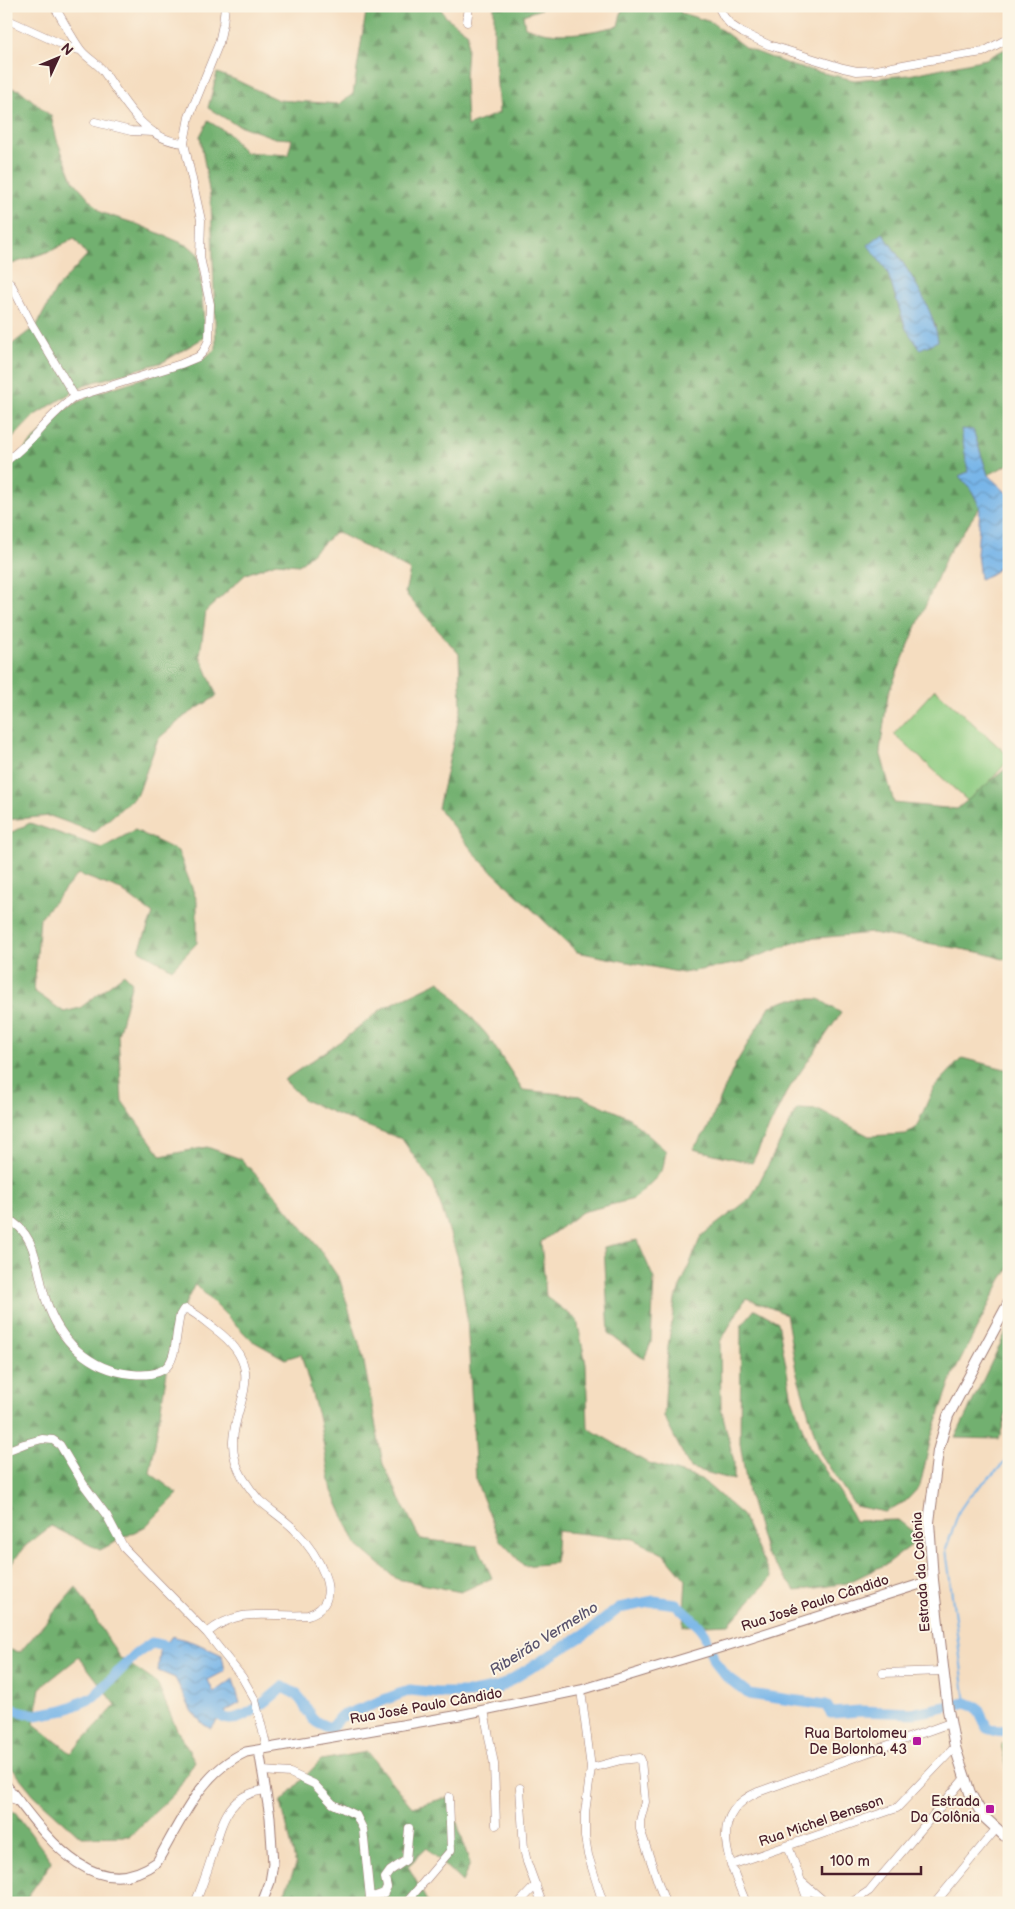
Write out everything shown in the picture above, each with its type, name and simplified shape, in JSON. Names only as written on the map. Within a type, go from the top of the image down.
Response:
[{"type":"main road","name":"Estrada da Colônia","points":[[1009,1302],[948,1416],[938,1451],[929,1522],[933,1580],[946,1697],[955,1747],[964,1779],[983,1816],[1009,1840]]},
{"type":"street","points":[[54,6],[80,50],[101,67],[132,112],[155,132],[176,142],[184,143]]},
{"type":"street","points":[[6,461],[23,449],[57,412],[75,397],[181,364],[198,357],[207,346],[209,340],[210,304],[200,257],[201,220],[184,143],[189,118],[221,36],[224,6]]},
{"type":"street","points":[[467,22],[470,6]]},
{"type":"street","points":[[718,6],[731,25],[761,41],[843,68],[858,70],[876,70],[984,52],[1009,38]]},
{"type":"street","points":[[6,19],[70,48],[80,50]]},
{"type":"street","points":[[95,122],[131,131],[155,132]]},
{"type":"street","points":[[6,280],[12,286],[31,323],[75,397]]},
{"type":"street","points":[[6,1218],[20,1226],[26,1233],[32,1246],[46,1301],[55,1322],[75,1348],[92,1363],[103,1368],[130,1374],[149,1374],[161,1371],[170,1364],[175,1349],[180,1315],[182,1310],[187,1309],[228,1339],[242,1358],[246,1374],[246,1384],[236,1416],[233,1438],[239,1469],[258,1499],[289,1524],[304,1542],[326,1578],[329,1590],[328,1598],[324,1606],[317,1612],[308,1615],[243,1614],[222,1622],[207,1633]]},
{"type":"street","points":[[6,1451],[42,1439],[53,1440],[60,1445],[84,1485],[107,1516],[124,1548],[207,1633],[242,1677],[255,1700],[259,1714],[263,1749],[263,1771],[270,1817],[273,1864],[270,1882],[262,1903]]},
{"type":"street","name":"Rua José Paulo Cândido","points":[[6,1785],[53,1845],[68,1858],[87,1871],[116,1878],[134,1876],[145,1871],[156,1862],[205,1783],[216,1771],[235,1756],[246,1752],[484,1710],[581,1690],[933,1580]]},
{"type":"street","points":[[883,1673],[944,1671]]},
{"type":"street","points":[[581,1690],[591,1768],[585,1813],[585,1837],[588,1854],[603,1903]]},
{"type":"street","points":[[484,1710],[494,1764],[496,1825]]},
{"type":"street","points":[[746,1903],[731,1866],[725,1829],[728,1818],[733,1810],[748,1796],[950,1723]]},
{"type":"street","name":"Rua Michel Bensson","points":[[731,1866],[897,1808],[955,1747]]},
{"type":"street","points":[[591,1768],[631,1758],[640,1758],[645,1802],[639,1826],[665,1903]]},
{"type":"street","points":[[263,1771],[290,1773],[314,1784],[333,1804],[356,1815],[363,1829],[370,1900],[384,1892],[387,1887],[385,1878],[390,1871],[406,1860],[409,1828]]},
{"type":"street","points":[[851,1903],[874,1885],[964,1779]]},
{"type":"street","points":[[520,1788],[524,1849],[542,1903]]},
{"type":"street","points":[[195,1903],[226,1814],[238,1800],[246,1795],[266,1790]]},
{"type":"street","points":[[406,1903],[451,1850],[450,1797]]},
{"type":"street","points":[[6,1798],[19,1801]]},
{"type":"street","points":[[935,1903],[996,1829]]},
{"type":"street","points":[[788,1846],[809,1903]]},
{"type":"street","points":[[802,1882],[826,1903]]},
{"type":"street","points":[[519,1903],[536,1885]]},
{"type":"green space","points":[[367,6],[439,6],[446,17],[468,33],[465,78],[467,126],[499,113],[494,43],[494,6],[541,6],[541,9],[523,15],[525,27],[549,33],[571,34],[618,26],[623,6],[678,6],[681,13],[711,22],[746,48],[793,66],[854,80],[909,75],[986,59],[1009,47],[1009,464],[988,475],[973,430],[968,472],[959,476],[971,489],[980,507],[947,555],[888,694],[880,751],[894,803],[957,809],[1009,766],[1009,961],[983,953],[872,933],[805,939],[740,963],[683,973],[577,952],[480,860],[438,808],[461,708],[459,654],[405,593],[410,570],[336,532],[299,565],[276,563],[246,574],[206,611],[200,655],[217,696],[185,716],[158,739],[138,794],[94,832],[50,816],[6,820],[6,467],[63,411],[90,395],[203,359],[216,349],[211,202],[200,136],[208,121],[228,133],[244,152],[288,155],[292,139],[275,138],[233,123],[208,108],[217,73],[278,100],[339,104],[353,94]],"holes":[[[883,233],[910,274],[936,327],[906,329],[887,271]]]},
{"type":"green space","points":[[6,87],[20,90],[51,116],[57,140],[73,180],[102,213],[137,224],[189,246],[199,255],[205,337],[163,362],[84,385],[35,415],[6,445],[6,395],[13,387],[6,384],[6,349],[37,325],[56,289],[87,255],[74,238],[53,250],[6,266]]},
{"type":"green space","points":[[935,689],[1009,756],[1009,760],[970,803],[894,734]]},
{"type":"green space","points":[[30,823],[102,848],[135,830],[178,851],[197,901],[197,943],[172,969],[139,950],[153,914],[121,890],[78,874],[40,918],[34,991],[64,1012],[80,1008],[124,974],[132,982],[118,1035],[122,1101],[161,1156],[207,1147],[241,1159],[277,1197],[318,1247],[340,1280],[363,1357],[383,1464],[420,1539],[478,1546],[492,1578],[461,1592],[397,1579],[356,1544],[332,1491],[319,1420],[301,1354],[285,1359],[251,1340],[195,1284],[175,1324],[150,1473],[178,1494],[146,1526],[100,1550],[51,1526],[24,1547],[6,1571],[6,835]]},
{"type":"green space","points":[[440,981],[487,1035],[523,1090],[580,1096],[628,1117],[666,1151],[663,1168],[656,1178],[634,1199],[582,1212],[541,1242],[546,1296],[577,1320],[586,1364],[588,1428],[646,1462],[701,1479],[742,1515],[771,1578],[729,1624],[683,1626],[686,1580],[665,1555],[634,1539],[557,1531],[555,1563],[524,1566],[499,1539],[476,1481],[467,1318],[458,1258],[434,1185],[402,1139],[350,1120],[304,1100],[284,1080],[345,1038],[383,1008]]},
{"type":"green space","points":[[792,999],[819,999],[841,1013],[786,1093],[752,1163],[693,1149],[707,1130],[735,1065],[770,1006]]},
{"type":"green space","points":[[962,1058],[1009,1070],[1009,1269],[1002,1279],[953,1375],[931,1438],[920,1486],[906,1501],[885,1512],[855,1506],[820,1453],[796,1370],[786,1314],[746,1298],[720,1342],[721,1407],[734,1462],[734,1480],[690,1468],[664,1417],[668,1347],[675,1300],[701,1236],[751,1198],[797,1109],[820,1110],[869,1136],[906,1134],[916,1128],[933,1089]]},
{"type":"green space","points":[[637,1240],[654,1279],[651,1343],[644,1359],[609,1334],[604,1247]]},
{"type":"green space","points":[[755,1309],[778,1322],[792,1398],[809,1446],[842,1496],[855,1521],[898,1520],[921,1538],[888,1563],[847,1583],[796,1591],[766,1554],[748,1493],[740,1443],[741,1326]]},
{"type":"green space","points":[[1009,1326],[1009,1405],[999,1439],[955,1438]]},
{"type":"green space","points":[[76,1587],[119,1657],[157,1683],[177,1730],[195,1761],[176,1792],[130,1836],[81,1837],[34,1795],[6,1761],[6,1649],[20,1652]],"holes":[[[79,1657],[116,1705],[71,1753],[34,1724],[40,1688]]]},
{"type":"green space","points":[[1009,1743],[1009,1776],[1001,1744]]},
{"type":"green space","points":[[367,1752],[412,1807],[449,1797],[470,1864],[462,1882],[427,1848],[408,1866],[428,1903],[280,1903],[296,1865],[281,1802],[321,1760]]},
{"type":"green space","points":[[6,1811],[15,1812],[52,1862],[23,1903],[6,1903]]},
{"type":"water","points":[[883,233],[924,298],[935,327],[938,341],[920,349],[906,329],[887,271],[868,245]]},
{"type":"water","points":[[961,429],[973,430],[988,475],[1009,495],[1009,568],[999,567],[995,572],[980,579],[977,554],[980,507],[971,489],[959,476],[968,472]]},
{"type":"water","points":[[172,1636],[196,1643],[222,1655],[225,1671],[208,1680],[214,1693],[233,1679],[240,1703],[223,1713],[211,1729],[203,1724],[192,1712],[175,1678],[158,1671],[160,1652]]},
{"type":"waterway","points":[[966,1703],[946,1549],[959,1511],[970,1495],[1009,1459]]},
{"type":"waterway","name":"Ribeirão Vermelho","points":[[210,1706],[224,1718],[235,1719],[258,1708],[283,1687],[297,1695],[313,1719],[331,1728],[340,1717],[410,1690],[437,1693],[472,1693],[498,1688],[590,1631],[619,1608],[654,1601],[676,1604],[699,1626],[705,1634],[714,1661],[727,1677],[749,1694],[826,1705],[831,1713],[860,1711],[915,1713],[966,1703],[977,1707],[987,1728],[997,1731],[1009,1730]]},
{"type":"waterway","name":"Ribeirão Vermelho","points":[[6,1708],[36,1715],[64,1710],[94,1697],[137,1653],[152,1643],[165,1646],[177,1653]]},
{"type":"place","name":"Rua Bartolomeu De Bolonha, 43","points":[[917,1741]]},
{"type":"place","name":"Estrada Da Colônia","points":[[990,1809]]}]
